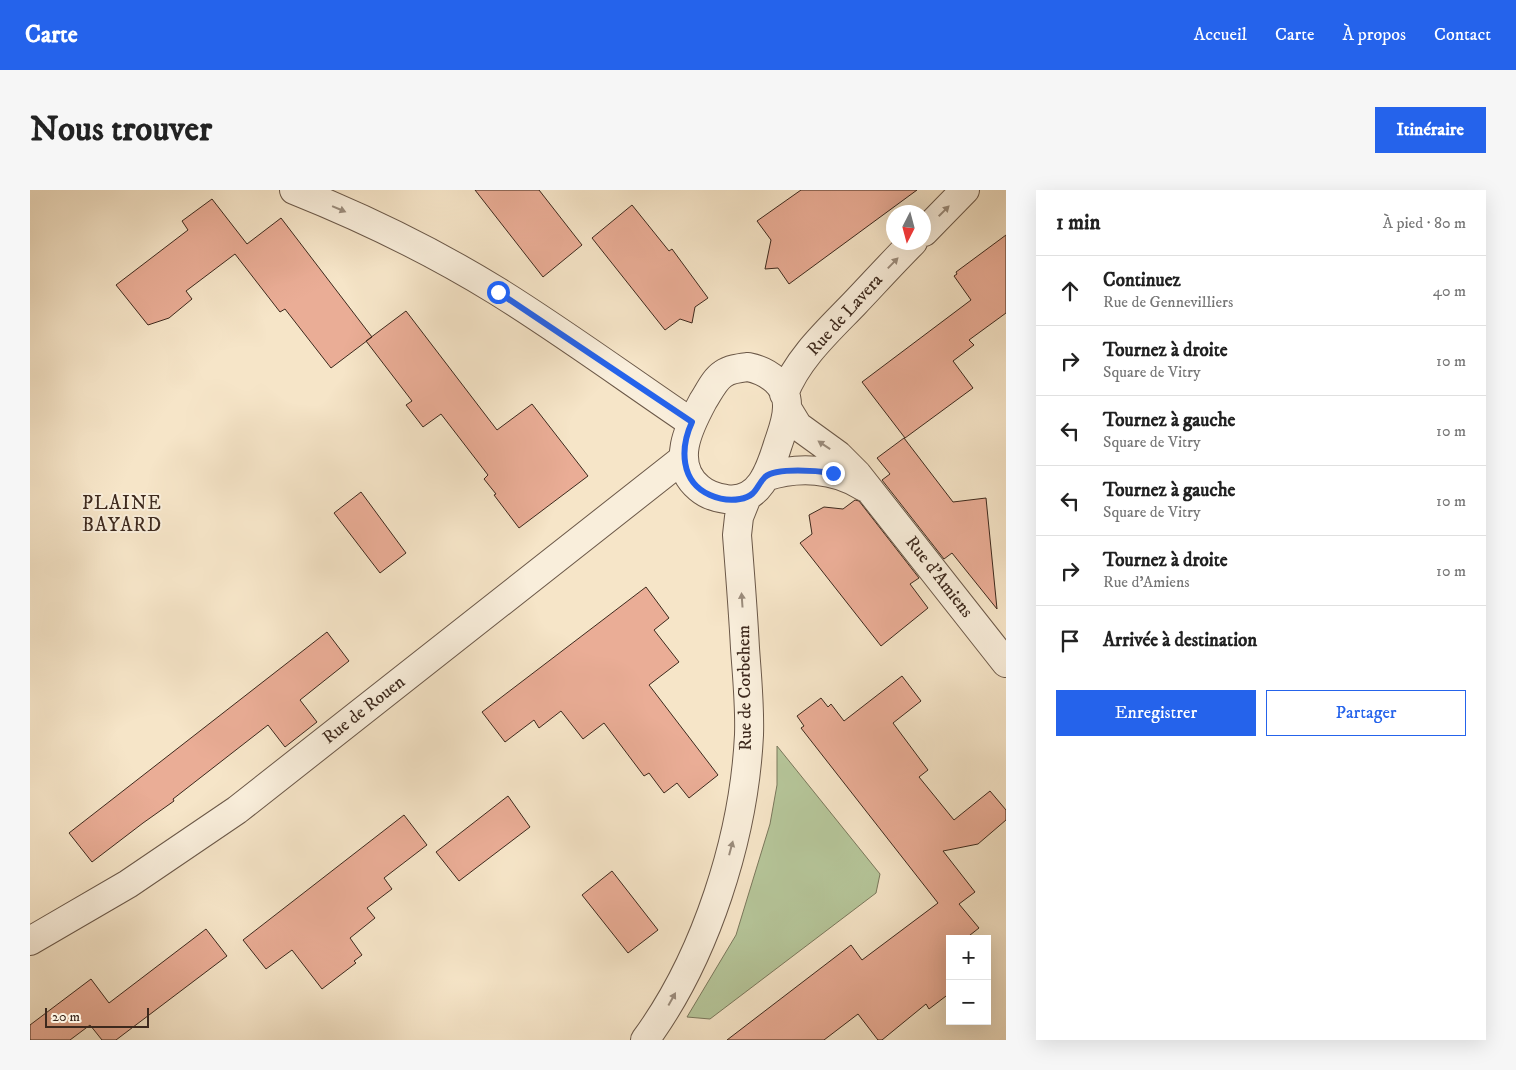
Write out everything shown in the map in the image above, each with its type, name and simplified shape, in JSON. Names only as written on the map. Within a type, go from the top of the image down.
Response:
[{"type":"street","points":[[294,190],[373,224],[472,276],[692,422]]},
{"type":"street","points":[[931,225],[965,190]]},
{"type":"street","name":"Rue de Lavera","points":[[786,401],[792,376],[821,340],[905,250]]},
{"type":"street","points":[[748,368],[763,371],[776,381],[786,401],[778,442],[766,477],[758,488],[747,497],[733,500],[715,497],[700,489],[690,478],[684,458],[687,432],[714,383],[724,372],[748,368]]},
{"type":"street","name":"Rue d'Amiens","points":[[786,401],[798,426],[838,455],[857,474],[1006,663]]},
{"type":"street","name":"Rue de Rouen","points":[[30,941],[128,884],[238,810],[684,458]]},
{"type":"street","name":"Rue d'Amiens","points":[[766,477],[792,471],[821,471],[845,476],[871,491]]},
{"type":"street","name":"Rue de Corbehem","points":[[645,1040],[666,1009],[687,969],[720,888],[740,812],[747,760],[749,712],[737,535],[739,518],[747,497]]},
{"type":"green space","points":[[777,746],[880,874],[876,893],[710,1019],[687,1017],[736,935],[770,824],[777,785]]},
{"type":"building","points":[[475,190],[539,190],[582,245],[543,277]]},
{"type":"building","points":[[801,190],[917,190],[897,205],[886,205],[886,213],[789,284],[778,268],[765,269],[771,240],[757,221]]},
{"type":"building","points":[[212,199],[247,244],[281,218],[372,337],[331,368],[285,309],[280,312],[235,254],[186,291],[192,299],[169,318],[148,325],[116,285],[188,230],[182,221]]},
{"type":"building","points":[[632,205],[669,251],[672,249],[708,298],[695,307],[692,323],[680,319],[665,330],[592,238]]},
{"type":"building","points":[[1006,235],[1006,313],[969,340],[974,345],[953,361],[973,388],[905,438],[862,382],[971,300],[954,276],[957,274],[956,272]]},
{"type":"building","points":[[406,311],[497,430],[532,404],[588,476],[519,528],[484,479],[488,475],[441,414],[423,427],[406,405],[412,401],[366,341]]},
{"type":"building","points":[[904,438],[953,502],[986,498],[997,609],[952,553],[944,559],[882,480],[890,474],[877,458]]},
{"type":"building","points":[[361,492],[406,553],[380,573],[334,513]]},
{"type":"building","points":[[855,500],[859,501],[919,578],[910,584],[928,608],[881,646],[800,543],[812,534],[809,515],[824,507],[843,509]]},
{"type":"building","points":[[646,587],[669,618],[654,630],[679,662],[649,685],[718,775],[689,798],[677,783],[664,793],[649,773],[644,776],[604,723],[583,739],[561,711],[539,728],[534,720],[505,742],[482,712]]},
{"type":"building","points":[[327,632],[349,661],[300,700],[317,722],[285,747],[268,725],[173,799],[174,801],[92,862],[69,833]]},
{"type":"building","points":[[902,676],[921,701],[893,723],[928,770],[919,777],[954,820],[990,791],[1006,810],[1006,820],[978,844],[943,851],[975,892],[959,904],[979,928],[970,935],[946,935],[946,996],[929,1009],[926,1004],[882,1040],[878,1040],[858,1014],[824,1040],[727,1040],[851,945],[862,960],[938,903],[801,728],[804,726],[797,716],[821,698],[828,707],[831,704],[844,721]]},
{"type":"building","points":[[508,796],[530,827],[459,881],[436,852]]},
{"type":"building","points":[[404,815],[427,845],[384,878],[392,889],[367,908],[375,918],[350,938],[362,955],[354,961],[356,963],[322,989],[292,950],[266,969],[243,940]]},
{"type":"building","points":[[612,871],[658,930],[628,953],[582,895]]},
{"type":"building","points":[[206,929],[227,956],[116,1040],[102,1040],[90,1025],[70,1040],[30,1040],[30,1025],[91,979],[109,1003]]},
{"type":"district","name":"PLAINE BAYARD","points":[[122,514]]},
{"type":"route","points":[[498,292],[692,422],[687,432],[684,449],[685,465],[694,484],[707,493],[724,499],[740,499],[753,493],[766,477],[776,473],[797,470],[833,473]]}]
